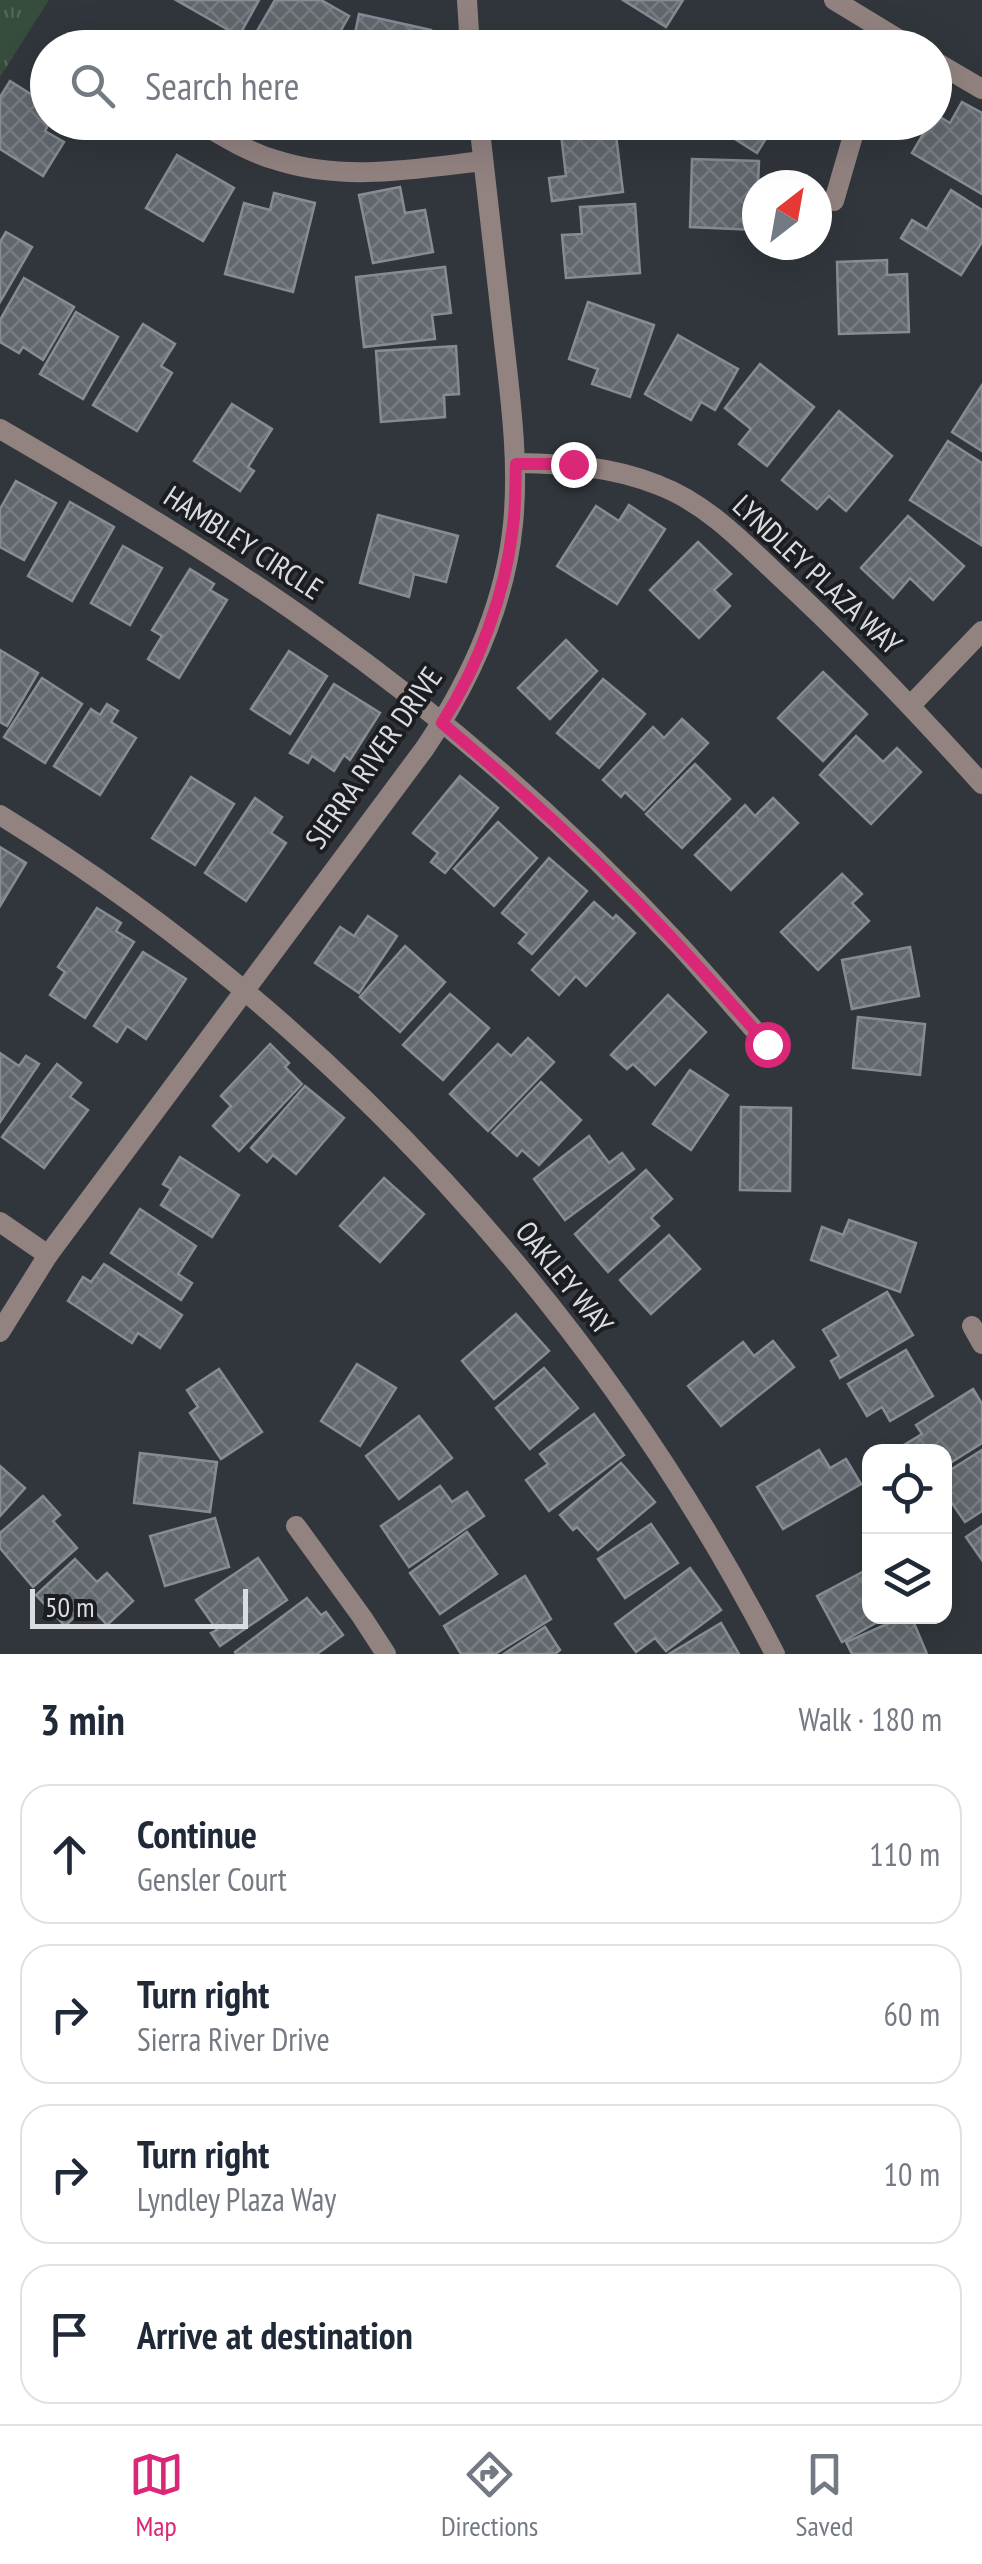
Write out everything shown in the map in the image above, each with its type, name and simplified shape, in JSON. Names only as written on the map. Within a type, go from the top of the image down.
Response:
[{"type":"street","points":[[467,0],[469,30]]},
{"type":"street","points":[[834,0],[880,30]]},
{"type":"street","points":[[952,71],[982,89]]},
{"type":"street","points":[[230,140],[274,160],[346,174],[483,161]]},
{"type":"street","name":"SIERRA RIVER DRIVE","points":[[0,1332],[48,1255],[442,723],[484,642],[503,581],[513,526],[516,464],[481,140]]},
{"type":"street","points":[[834,202],[853,140]]},
{"type":"street","name":"HAMBLEY CIRCLE","points":[[0,429],[217,559],[325,632],[442,723],[620,884],[767,1044]]},
{"type":"street","name":"LYNDLEY PLAZA WAY","points":[[516,464],[573,464],[619,472],[662,486],[703,509],[831,624],[982,784]]},
{"type":"street","points":[[911,705],[982,631]]},
{"type":"street","points":[[0,816],[98,879],[243,990]]},
{"type":"street","name":"OAKLEY WAY","points":[[243,990],[338,1074],[418,1154],[494,1236],[565,1324],[693,1508],[774,1654]]},
{"type":"street","points":[[0,1222],[48,1255]]},
{"type":"street","points":[[296,1526],[386,1654]]},
{"type":"green space","points":[[0,0],[49,0],[0,77]]},
{"type":"building","points":[[176,0],[259,0],[242,30],[228,30]]},
{"type":"building","points":[[275,0],[321,0],[349,16],[341,30],[258,30]]},
{"type":"building","points":[[623,0],[683,0],[666,27]]},
{"type":"building","points":[[359,14],[431,30],[356,30]]},
{"type":"building","points":[[10,81],[30,94],[30,140],[64,142],[43,176],[0,149],[0,97]]},
{"type":"building","points":[[962,102],[982,113],[982,194],[912,153],[920,140],[952,140],[952,120]]},
{"type":"building","points":[[562,140],[617,140],[623,192],[552,201],[549,178],[566,176]]},
{"type":"building","points":[[736,140],[765,140],[757,153]]},
{"type":"building","points":[[177,155],[234,188],[203,241],[146,208]]},
{"type":"building","points":[[692,159],[759,161],[759,170],[742,170],[742,229],[690,227]]},
{"type":"building","points":[[400,187],[405,213],[425,210],[433,252],[373,263],[359,195]]},
{"type":"building","points":[[951,190],[982,210],[982,242],[961,275],[901,238],[912,220],[927,229]]},
{"type":"building","points":[[274,193],[315,203],[293,292],[225,274],[244,203],[270,210]]},
{"type":"building","points":[[635,204],[640,273],[566,278],[562,235],[582,234],[580,207]]},
{"type":"building","points":[[6,232],[32,247],[0,302],[0,242]]},
{"type":"building","points":[[887,260],[887,275],[907,274],[909,332],[839,334],[837,262]]},
{"type":"building","points":[[445,267],[451,313],[432,315],[435,339],[364,347],[356,277]]},
{"type":"building","points":[[24,278],[74,307],[43,360],[23,347],[19,353],[0,342],[0,320]]},
{"type":"building","points":[[588,302],[654,325],[630,397],[592,384],[598,369],[569,359]]},
{"type":"building","points":[[76,312],[118,337],[83,399],[40,374]]},
{"type":"building","points":[[143,324],[175,344],[161,366],[172,373],[137,431],[93,405]]},
{"type":"building","points":[[678,335],[738,369],[715,410],[701,402],[691,420],[645,394]]},
{"type":"building","points":[[456,346],[459,394],[444,395],[445,417],[381,422],[376,351]]},
{"type":"building","points":[[760,364],[814,407],[767,466],[739,444],[751,429],[725,408]]},
{"type":"building","points":[[982,385],[982,451],[952,432]]},
{"type":"building","points":[[232,404],[272,429],[248,467],[254,471],[240,491],[194,461]]},
{"type":"building","points":[[839,411],[892,456],[846,511],[829,496],[817,509],[782,480]]},
{"type":"building","points":[[948,441],[982,463],[981,545],[910,500]]},
{"type":"building","points":[[16,481],[56,503],[24,560],[0,547],[0,509]]},
{"type":"building","points":[[70,502],[114,527],[72,601],[28,576]]},
{"type":"building","points":[[629,505],[665,529],[617,604],[557,566],[596,506],[619,521]]},
{"type":"building","points":[[378,515],[458,536],[446,582],[414,574],[409,597],[360,583]]},
{"type":"building","points":[[908,516],[964,566],[933,600],[910,578],[893,598],[861,568]]},
{"type":"building","points":[[698,542],[731,574],[714,590],[730,606],[699,638],[650,590]]},
{"type":"building","points":[[123,546],[162,568],[130,625],[91,603]]},
{"type":"building","points":[[190,569],[214,584],[210,590],[227,600],[179,678],[148,659],[162,636],[152,630]]},
{"type":"building","points":[[566,640],[597,671],[550,719],[518,688]]},
{"type":"building","points":[[0,650],[38,673],[7,726],[0,722]]},
{"type":"building","points":[[289,651],[327,676],[290,734],[251,709]]},
{"type":"building","points":[[823,672],[867,714],[823,761],[778,718]]},
{"type":"building","points":[[42,678],[82,704],[45,763],[4,737]]},
{"type":"building","points":[[603,679],[645,714],[599,768],[557,733]]},
{"type":"building","points":[[334,684],[380,713],[350,760],[344,755],[334,771],[312,756],[308,763],[290,753]]},
{"type":"building","points":[[107,704],[118,711],[111,722],[136,738],[100,795],[54,766],[91,709],[100,715]]},
{"type":"building","points":[[682,719],[708,743],[644,810],[625,792],[621,797],[603,780],[653,727],[664,738]]},
{"type":"building","points":[[856,736],[883,762],[897,748],[921,772],[871,824],[820,775]]},
{"type":"building","points":[[695,764],[730,799],[682,848],[646,814]]},
{"type":"building","points":[[460,776],[498,808],[445,873],[431,862],[438,853],[413,833]]},
{"type":"building","points":[[191,777],[234,804],[195,865],[152,838]]},
{"type":"building","points":[[255,798],[282,817],[271,833],[286,843],[246,901],[205,873]]},
{"type":"building","points":[[773,798],[798,823],[731,890],[695,855],[745,805],[755,816]]},
{"type":"building","points":[[498,822],[537,858],[494,906],[454,869]]},
{"type":"building","points":[[0,847],[26,863],[0,906]]},
{"type":"building","points":[[549,858],[587,891],[532,954],[519,943],[527,934],[502,913]]},
{"type":"building","points":[[842,874],[862,894],[852,903],[869,921],[818,970],[781,932]]},
{"type":"building","points":[[594,902],[635,933],[586,986],[576,976],[559,995],[532,970]]},
{"type":"building","points":[[97,908],[121,923],[116,931],[134,942],[85,1018],[50,995],[65,972],[58,967]]},
{"type":"building","points":[[368,916],[397,936],[359,993],[315,963],[340,927],[354,936]]},
{"type":"building","points":[[405,946],[445,982],[400,1032],[360,997]]},
{"type":"building","points":[[910,947],[919,996],[852,1009],[842,960]]},
{"type":"building","points":[[143,952],[186,979],[146,1039],[127,1026],[117,1042],[94,1026]]},
{"type":"building","points":[[450,994],[489,1028],[443,1080],[403,1045]]},
{"type":"building","points":[[668,995],[706,1032],[655,1085],[633,1064],[627,1069],[611,1055]]},
{"type":"building","points":[[858,1017],[925,1024],[920,1075],[853,1068]]},
{"type":"building","points":[[528,1038],[554,1062],[488,1131],[450,1094],[498,1044],[511,1056]]},
{"type":"building","points":[[270,1044],[302,1084],[239,1151],[213,1126],[231,1106],[221,1096]]},
{"type":"building","points":[[0,1053],[19,1066],[26,1056],[39,1064],[0,1122]]},
{"type":"building","points":[[57,1064],[81,1083],[70,1097],[88,1110],[44,1168],[2,1137]]},
{"type":"building","points":[[690,1070],[728,1095],[691,1150],[653,1124]]},
{"type":"building","points":[[541,1082],[581,1120],[539,1165],[522,1150],[517,1156],[492,1133]]},
{"type":"building","points":[[305,1086],[344,1118],[296,1174],[273,1155],[267,1162],[251,1148]]},
{"type":"building","points":[[741,1107],[791,1108],[790,1191],[740,1190]]},
{"type":"building","points":[[589,1136],[609,1163],[622,1153],[634,1169],[565,1220],[534,1179]]},
{"type":"building","points":[[180,1157],[239,1195],[212,1237],[161,1205],[171,1189],[163,1184]]},
{"type":"building","points":[[646,1170],[672,1199],[651,1218],[659,1226],[608,1272],[575,1234]]},
{"type":"building","points":[[384,1178],[424,1214],[380,1262],[340,1226]]},
{"type":"building","points":[[140,1209],[196,1246],[178,1274],[192,1283],[181,1300],[111,1253]]},
{"type":"building","points":[[849,1220],[916,1243],[900,1292],[811,1260],[822,1227],[843,1235]]},
{"type":"building","points":[[669,1235],[700,1269],[651,1314],[620,1280]]},
{"type":"building","points":[[104,1264],[182,1315],[160,1348],[138,1333],[132,1343],[68,1301],[83,1277],[91,1282]]},
{"type":"building","points":[[887,1292],[913,1335],[840,1378],[831,1361],[839,1356],[823,1330]]},
{"type":"building","points":[[516,1314],[549,1351],[494,1399],[462,1361]]},
{"type":"building","points":[[773,1341],[794,1367],[721,1426],[688,1386],[743,1342],[754,1356]]},
{"type":"building","points":[[906,1350],[933,1396],[890,1421],[882,1407],[867,1416],[848,1384]]},
{"type":"building","points":[[357,1364],[396,1388],[360,1446],[321,1421]]},
{"type":"building","points":[[544,1368],[578,1408],[530,1449],[496,1408]]},
{"type":"building","points":[[219,1369],[262,1432],[221,1459],[190,1413],[198,1407],[187,1390]]},
{"type":"building","points":[[973,1389],[982,1404],[982,1443],[952,1462],[952,1444],[906,1444],[922,1434],[916,1425]]},
{"type":"building","points":[[594,1414],[624,1455],[549,1511],[526,1480],[548,1464],[540,1454]]},
{"type":"building","points":[[419,1416],[452,1458],[399,1499],[366,1456]]},
{"type":"building","points":[[819,1450],[830,1468],[846,1459],[861,1484],[783,1529],[757,1487]]},
{"type":"building","points":[[982,1450],[982,1511],[965,1522],[952,1503],[952,1469]]},
{"type":"building","points":[[140,1453],[217,1462],[210,1512],[134,1503]]},
{"type":"building","points":[[621,1463],[655,1502],[598,1550],[560,1515]]},
{"type":"building","points":[[0,1466],[25,1488],[0,1516]]},
{"type":"building","points":[[440,1486],[452,1502],[467,1492],[484,1516],[409,1567],[381,1526]]},
{"type":"building","points":[[43,1496],[60,1515],[53,1521],[77,1548],[33,1587],[0,1548],[0,1533]]},
{"type":"building","points":[[215,1518],[229,1567],[165,1586],[150,1536]]},
{"type":"building","points":[[651,1524],[678,1563],[625,1598],[598,1559]]},
{"type":"building","points":[[982,1526],[982,1560],[966,1537]]},
{"type":"building","points":[[467,1532],[497,1574],[440,1614],[410,1573]]},
{"type":"building","points":[[258,1558],[287,1600],[220,1646],[211,1633],[217,1630],[196,1600]]},
{"type":"building","points":[[75,1559],[97,1582],[107,1573],[133,1601],[107,1625],[88,1604],[65,1626],[36,1595]]},
{"type":"building","points":[[690,1568],[721,1610],[666,1651],[655,1638],[636,1652],[615,1624]]},
{"type":"building","points":[[862,1572],[862,1624],[874,1624],[842,1642],[817,1596]]},
{"type":"building","points":[[525,1576],[551,1619],[495,1654],[461,1654],[444,1626]]},
{"type":"building","points":[[307,1598],[321,1615],[326,1612],[343,1635],[317,1654],[236,1654],[235,1652]]},
{"type":"building","points":[[721,1623],[739,1654],[669,1654]]},
{"type":"building","points":[[887,1624],[914,1624],[927,1654],[852,1654],[846,1642]]},
{"type":"building","points":[[545,1627],[560,1650],[555,1654],[504,1654]]},
{"type":"route","points":[[573,464],[516,464],[513,526],[503,581],[484,642],[442,723],[620,884],[767,1044]]}]
